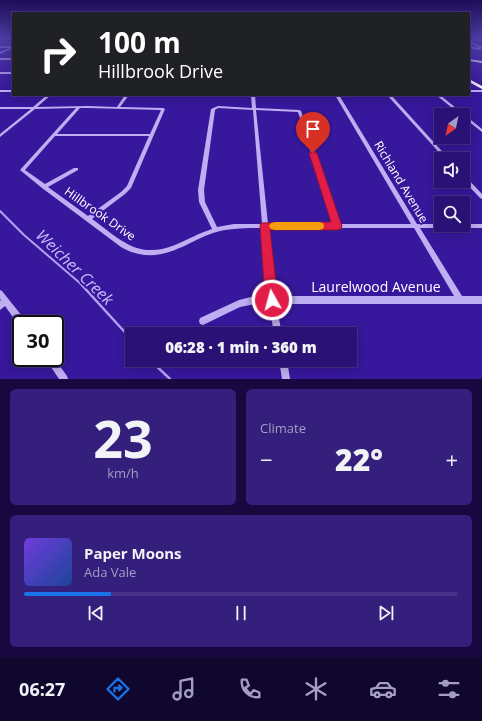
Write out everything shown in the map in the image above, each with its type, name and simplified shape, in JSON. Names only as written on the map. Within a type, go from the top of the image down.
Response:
[{"type":"main road","points":[[470,59],[482,62]]},
{"type":"main road","points":[[470,81],[482,88]]},
{"type":"street","points":[[0,59],[12,59]]},
{"type":"street","points":[[0,73],[12,73]]},
{"type":"street","points":[[0,91],[12,91]]},
{"type":"street","points":[[470,91],[482,91]]},
{"type":"street","points":[[0,136],[48,96]]},
{"type":"street","points":[[118,108],[126,96]]},
{"type":"street","points":[[253,96],[272,300],[277,327]]},
{"type":"street","name":"Richland Avenue","points":[[338,96],[460,300]]},
{"type":"street","points":[[390,96],[441,152]]},
{"type":"street","points":[[439,96],[454,108]]},
{"type":"street","points":[[53,135],[79,107]]},
{"type":"street","points":[[215,230],[202,202],[201,190],[213,109],[216,107],[299,111],[337,226]]},
{"type":"street","points":[[0,108],[162,108],[163,110],[129,187],[123,194],[87,219]]},
{"type":"street","points":[[470,121],[482,131]]},
{"type":"street","points":[[53,135],[152,135]]},
{"type":"street","name":"Hillbrook Drive","points":[[53,135],[22,169],[23,172],[128,248],[147,253],[164,252],[178,248],[215,230],[234,226],[482,226]]},
{"type":"street","points":[[44,187],[76,169]]},
{"type":"street","points":[[470,184],[482,197]]},
{"type":"street","points":[[0,293],[3,303],[14,315]]},
{"type":"street","name":"Laurelwood Avenue","points":[[203,321],[246,301],[482,300]]},
{"type":"street","points":[[55,367],[64,379]]},
{"type":"street","points":[[284,367],[286,379]]},
{"type":"waterway","name":"Weicher Creek","points":[[0,211],[24,235],[81,284]]},
{"type":"waterway","name":"Weicher Creek","points":[[81,284],[125,332]]},
{"type":"waterway","name":"Weicher Creek","points":[[157,367],[170,379]]},
{"type":"slow traffic","points":[[275,226],[319,226]]},
{"type":"route","points":[[272,300],[270,293],[265,226],[337,226],[313,153]]}]
